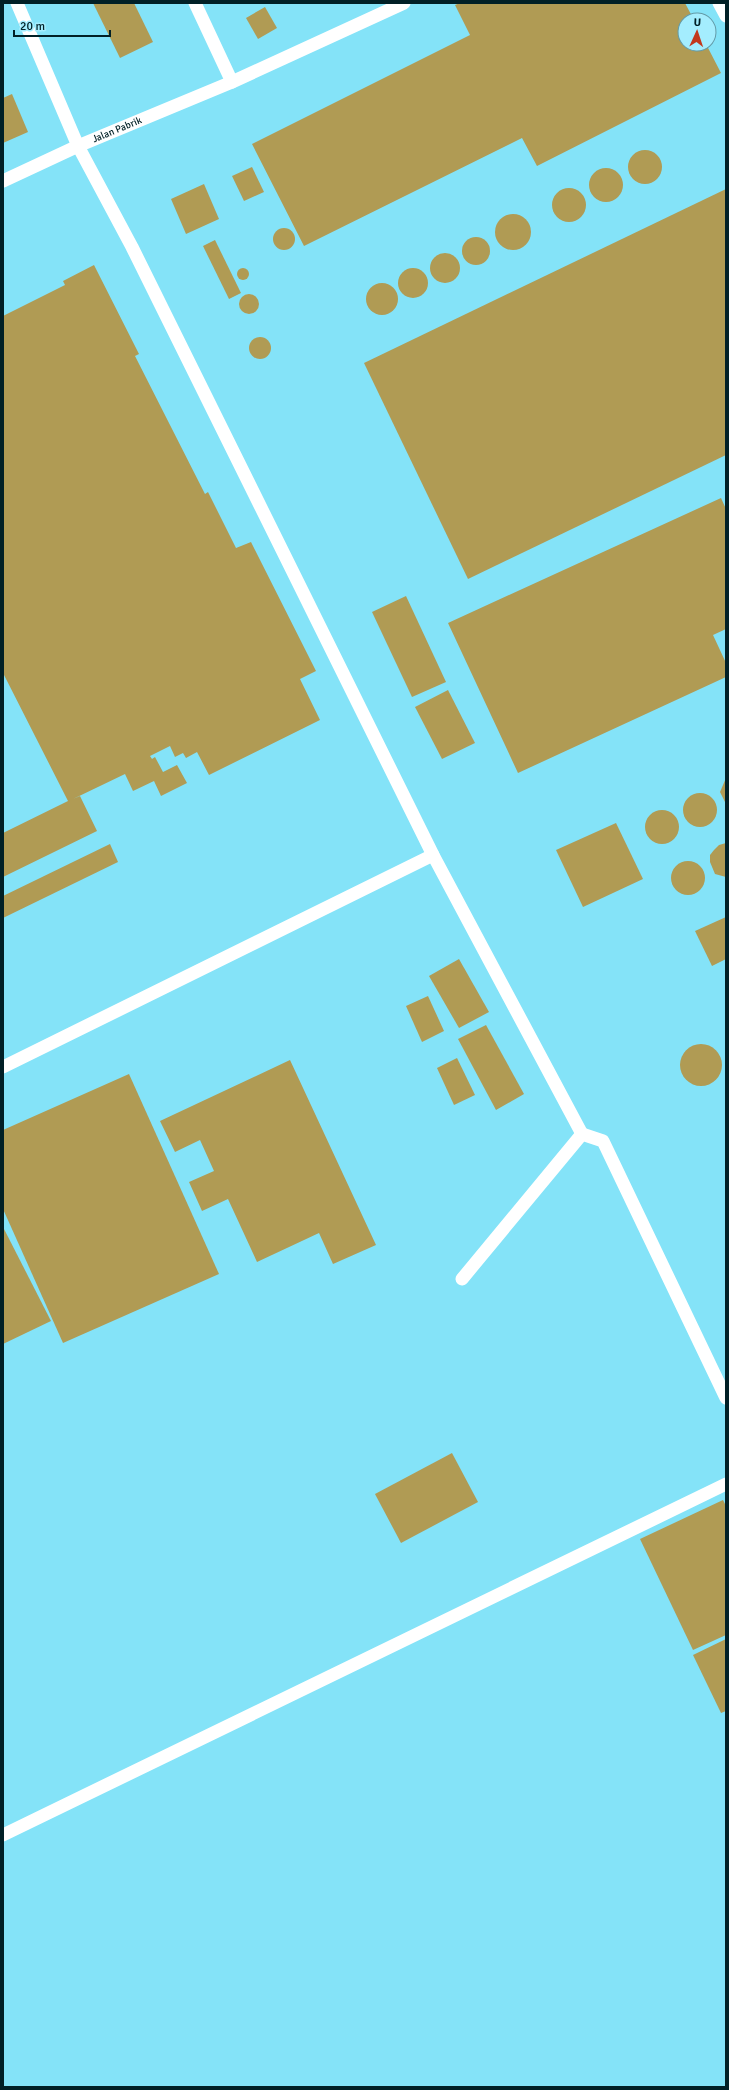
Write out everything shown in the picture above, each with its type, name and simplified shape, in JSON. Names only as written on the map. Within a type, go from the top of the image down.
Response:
[{"type":"lane","points":[[17,3],[78,146],[136,254],[433,855],[582,1134],[603,1141],[726,1398]]},
{"type":"lane","points":[[195,3],[232,82]]},
{"type":"lane","name":"Jalan Pabrik","points":[[3,181],[78,146],[232,82],[404,3]]},
{"type":"lane","points":[[719,3],[726,16]]},
{"type":"lane","points":[[3,1067],[433,855]]},
{"type":"lane","points":[[462,1279],[582,1134]]},
{"type":"lane","points":[[3,1835],[726,1484]]},
{"type":"building","points":[[93,3],[134,3],[153,42],[120,58]]},
{"type":"building","points":[[460,3],[685,3],[690,12],[677,12],[677,52],[710,52],[721,73],[537,166],[522,138],[304,246],[252,144],[470,35],[455,5]]},
{"type":"building","points":[[265,7],[277,28],[258,39],[246,18]]},
{"type":"building","points":[[12,94],[28,132],[3,143],[3,98]]},
{"type":"building","points":[[648,150],[657,155],[661,160],[661,174],[657,179],[652,183],[642,184],[638,183],[629,174],[628,164],[629,160],[638,151]]},
{"type":"building","points":[[252,167],[264,192],[244,201],[232,176]]},
{"type":"building","points":[[606,168],[618,173],[623,185],[618,197],[606,202],[594,197],[589,185],[594,173]]},
{"type":"building","points":[[204,184],[219,219],[186,234],[171,199]]},
{"type":"building","points":[[566,188],[572,188],[576,189],[583,195],[586,205],[585,212],[579,219],[572,222],[566,222],[562,221],[555,215],[552,208],[552,202],[553,198],[559,191]]},
{"type":"building","points":[[726,189],[726,455],[468,579],[364,363]]},
{"type":"building","points":[[517,214],[526,219],[530,225],[530,239],[526,245],[517,250],[509,250],[500,245],[496,239],[495,228],[500,219],[506,215]]},
{"type":"building","points":[[284,228],[292,231],[295,239],[292,247],[284,250],[276,247],[273,239],[276,231]]},
{"type":"building","points":[[476,237],[482,238],[486,241],[489,245],[489,257],[486,261],[482,264],[476,265],[470,264],[466,261],[463,257],[462,251],[463,245],[466,241],[470,238]]},
{"type":"building","points":[[215,240],[241,293],[229,299],[203,246]]},
{"type":"building","points":[[445,253],[456,257],[460,268],[456,279],[445,283],[434,279],[430,268],[434,257]]},
{"type":"building","points":[[94,265],[139,354],[135,356],[205,494],[208,492],[236,548],[251,542],[316,671],[300,679],[320,720],[209,775],[197,752],[186,758],[183,753],[175,757],[170,746],[150,756],[152,759],[155,757],[163,772],[177,765],[187,783],[161,796],[154,781],[133,791],[125,774],[73,799],[80,796],[97,831],[3,877],[3,833],[68,801],[3,673],[3,316],[65,285],[63,281]]},
{"type":"building","points":[[241,268],[245,268],[249,274],[245,280],[241,280],[237,276],[237,272]]},
{"type":"building","points":[[413,268],[424,272],[428,283],[424,294],[413,298],[402,294],[398,283],[402,272]]},
{"type":"building","points":[[379,283],[385,283],[395,290],[398,299],[397,305],[391,312],[385,315],[379,315],[369,308],[366,302],[366,296],[373,286]]},
{"type":"building","points":[[249,294],[256,297],[259,304],[256,311],[249,314],[242,311],[239,304],[242,297]]},
{"type":"building","points":[[260,337],[268,340],[271,348],[268,356],[260,359],[252,356],[249,348],[252,340]]},
{"type":"building","points":[[721,498],[726,509],[726,629],[713,635],[726,663],[726,677],[518,773],[448,623]]},
{"type":"building","points":[[406,596],[446,682],[412,697],[372,612]]},
{"type":"building","points":[[448,690],[475,743],[442,759],[415,707]]},
{"type":"building","points":[[726,778],[726,804],[720,792]]},
{"type":"building","points":[[703,793],[712,798],[716,803],[716,817],[712,822],[707,826],[697,827],[693,826],[684,817],[683,807],[684,803],[693,794]]},
{"type":"building","points":[[659,810],[665,810],[669,811],[676,817],[679,827],[678,834],[672,841],[665,844],[659,844],[655,843],[648,837],[645,830],[645,824],[646,820],[652,813]]},
{"type":"building","points":[[616,823],[643,879],[583,907],[556,850]]},
{"type":"building","points":[[726,843],[726,877],[715,874],[710,862],[710,855],[719,845]]},
{"type":"building","points":[[110,844],[118,862],[3,918],[3,896]]},
{"type":"building","points":[[688,861],[700,866],[705,878],[700,890],[688,895],[676,890],[671,878],[676,866]]},
{"type":"building","points":[[726,917],[726,959],[712,966],[695,931]]},
{"type":"building","points":[[459,959],[489,1012],[459,1028],[429,976]]},
{"type":"building","points":[[428,996],[444,1031],[422,1042],[406,1006]]},
{"type":"building","points":[[486,1025],[524,1094],[496,1110],[458,1039]]},
{"type":"building","points":[[697,1044],[705,1044],[713,1047],[719,1053],[722,1065],[719,1077],[713,1083],[705,1086],[697,1086],[689,1083],[683,1077],[680,1069],[680,1061],[683,1053],[689,1047]]},
{"type":"building","points":[[457,1058],[475,1095],[454,1105],[437,1068]]},
{"type":"building","points":[[290,1060],[376,1245],[333,1264],[319,1233],[257,1262],[228,1199],[202,1211],[189,1182],[214,1171],[200,1140],[175,1152],[160,1121]]},
{"type":"building","points":[[129,1074],[219,1274],[63,1343],[3,1209],[3,1130]]},
{"type":"building","points":[[3,1227],[51,1321],[3,1344]]},
{"type":"building","points":[[452,1453],[478,1502],[401,1543],[375,1494]]},
{"type":"building","points":[[723,1500],[726,1506],[726,1635],[693,1650],[640,1539]]},
{"type":"building","points":[[726,1639],[726,1711],[721,1713],[693,1655]]}]
